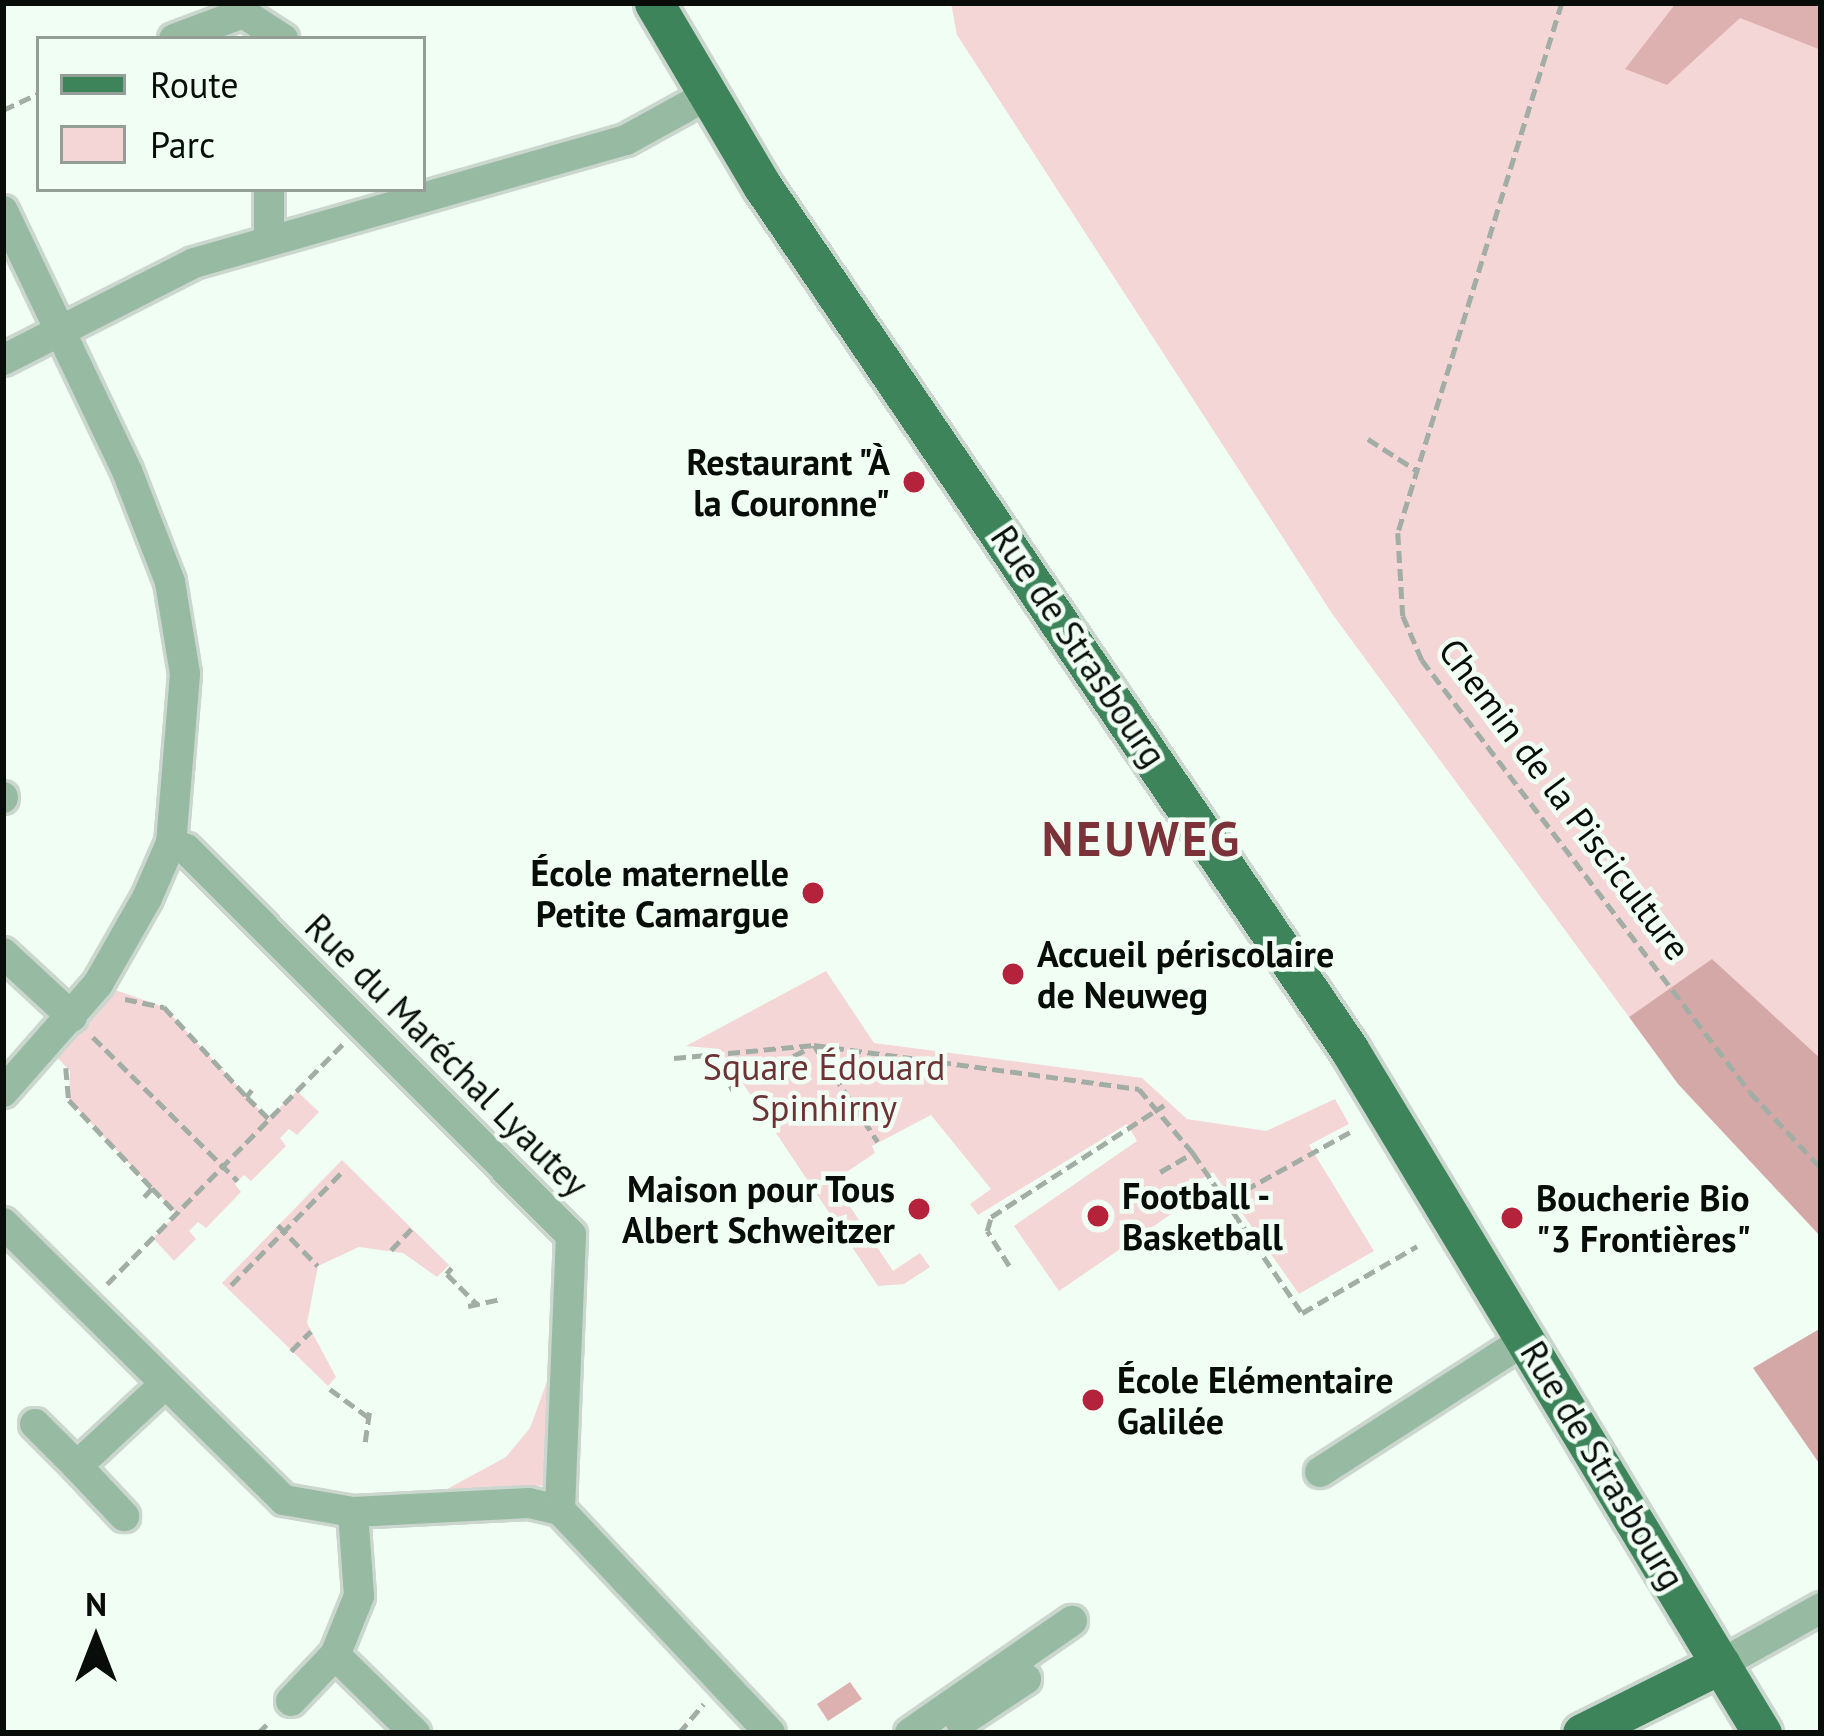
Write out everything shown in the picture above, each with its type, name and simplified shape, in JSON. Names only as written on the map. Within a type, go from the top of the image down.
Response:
[{"type":"main road","name":"Rue de Strasbourg","points":[[654,3],[706,96],[1249,896],[1528,1338],[1762,1733]]},
{"type":"main road","points":[[1582,1733],[1721,1664]]},
{"type":"street","points":[[182,36],[243,13],[278,36]]},
{"type":"street","points":[[3,359],[194,263],[626,140],[706,96]]},
{"type":"street","points":[[268,192],[269,240]]},
{"type":"street","points":[[3,211],[61,329],[170,582],[185,674],[170,843],[98,984],[3,1092]]},
{"type":"street","name":"Rue du Maréchal Lyautey","points":[[170,843],[186,849],[571,1235],[560,1510]]},
{"type":"street","points":[[3,952],[72,1017]]},
{"type":"street","points":[[3,1223],[284,1500],[352,1512],[530,1503],[560,1510],[770,1733]]},
{"type":"street","points":[[1320,1472],[1528,1338]]},
{"type":"street","points":[[77,1466],[165,1384]]},
{"type":"street","points":[[35,1424],[124,1516]]},
{"type":"street","points":[[291,1701],[335,1655],[359,1596],[352,1512]]},
{"type":"street","points":[[1721,1664],[1821,1608]]},
{"type":"street","points":[[910,1733],[1072,1621]]},
{"type":"street","points":[[335,1655],[415,1733]]},
{"type":"street","points":[[945,1733],[1026,1679]]},
{"type":"path","name":"Chemin de la Pisciculture","points":[[1562,3],[1416,470],[1396,576],[1422,659],[1750,1092],[1821,1168]]},
{"type":"path","points":[[3,110],[36,94]]},
{"type":"path","points":[[1368,439],[1416,470]]},
{"type":"path","points":[[98,984],[164,1007],[269,1119]]},
{"type":"path","points":[[72,1017],[238,1181]]},
{"type":"path","points":[[86,1305],[363,1024]]},
{"type":"path","points":[[201,1046],[209,1039]]},
{"type":"path","points":[[46,1046],[70,1071],[69,1100],[177,1214]]},
{"type":"path","points":[[674,1058],[814,1046],[1130,1087],[1162,1107],[1302,1313],[1417,1246]]},
{"type":"path","points":[[729,1089],[814,1046]]},
{"type":"path","points":[[814,1046],[878,1142]]},
{"type":"path","points":[[1009,1266],[987,1231],[991,1216],[1162,1107]]},
{"type":"path","points":[[1227,1200],[1351,1132]]},
{"type":"path","points":[[100,1150],[107,1141]]},
{"type":"path","points":[[1160,1172],[1193,1153]]},
{"type":"path","points":[[231,1285],[281,1228],[344,1170]]},
{"type":"path","points":[[144,1197],[152,1188]]},
{"type":"path","points":[[281,1228],[318,1266]]},
{"type":"path","points":[[391,1250],[411,1228]]},
{"type":"path","points":[[452,1268],[447,1274],[477,1304]]},
{"type":"path","points":[[468,1306],[501,1299]]},
{"type":"path","points":[[291,1351],[310,1331]]},
{"type":"path","points":[[330,1389],[368,1417]]},
{"type":"path","points":[[364,1442],[370,1407]]},
{"type":"path","points":[[679,1733],[722,1681]]},
{"type":"green space","points":[[951,3],[1821,3],[1821,1059],[1712,960],[1629,1017],[1333,615],[957,35]]},
{"type":"green space","name":"Square Édouard Spinhirny","points":[[826,971],[874,1043],[1142,1078],[1187,1119],[1266,1131],[1335,1099],[1349,1124],[1309,1145],[1374,1251],[1299,1294],[1213,1172],[1176,1195],[1183,1206],[1059,1291],[1014,1226],[1137,1141],[1127,1124],[978,1215],[970,1204],[991,1189],[931,1115],[872,1146],[875,1153],[833,1181],[893,1271],[920,1253],[930,1267],[904,1284],[878,1286],[720,1049],[686,1046]]},
{"type":"green space","points":[[98,984],[164,1007],[268,1119],[297,1091],[319,1112],[297,1135],[289,1129],[280,1138],[286,1146],[251,1181],[244,1175],[235,1184],[241,1192],[206,1228],[198,1222],[189,1231],[196,1239],[174,1261],[153,1238],[177,1214],[69,1100],[70,1071],[46,1046]]},
{"type":"green space","points":[[342,1160],[449,1265],[437,1277],[403,1253],[359,1247],[318,1266],[307,1323],[336,1377],[328,1386],[222,1283]]},
{"type":"green space","points":[[549,1376],[556,1376],[547,1485],[438,1494],[506,1457],[530,1428]]},
{"type":"shaded area","points":[[1676,3],[1821,3],[1821,50],[1740,18],[1667,85],[1625,69]]},
{"type":"shaded area","points":[[1712,959],[1821,1059],[1821,1237],[1678,1084],[1629,1017]]},
{"type":"shaded area","points":[[1821,1328],[1821,1466],[1753,1368]]},
{"type":"shaded area","points":[[850,1682],[862,1699],[828,1721],[817,1704]]},
{"type":"place","name":"Restaurant \"À la Couronne\"","points":[[914,482]]},
{"type":"place","name":"École maternelle Petite Camargue","points":[[813,893]]},
{"type":"place","name":"Accueil périscolaire de Neuweg","points":[[1013,974]]},
{"type":"place","name":"Maison pour Tous Albert Schweitzer","points":[[919,1209]]},
{"type":"place","name":"Football - Basketball","points":[[1098,1216]]},
{"type":"place","name":"Boucherie Bio \"3 Frontières\"","points":[[1512,1218]]},
{"type":"place","name":"École Elémentaire Galilée","points":[[1093,1400]]},
{"type":"district","name":"NEUWEG","points":[[1142,839]]}]
